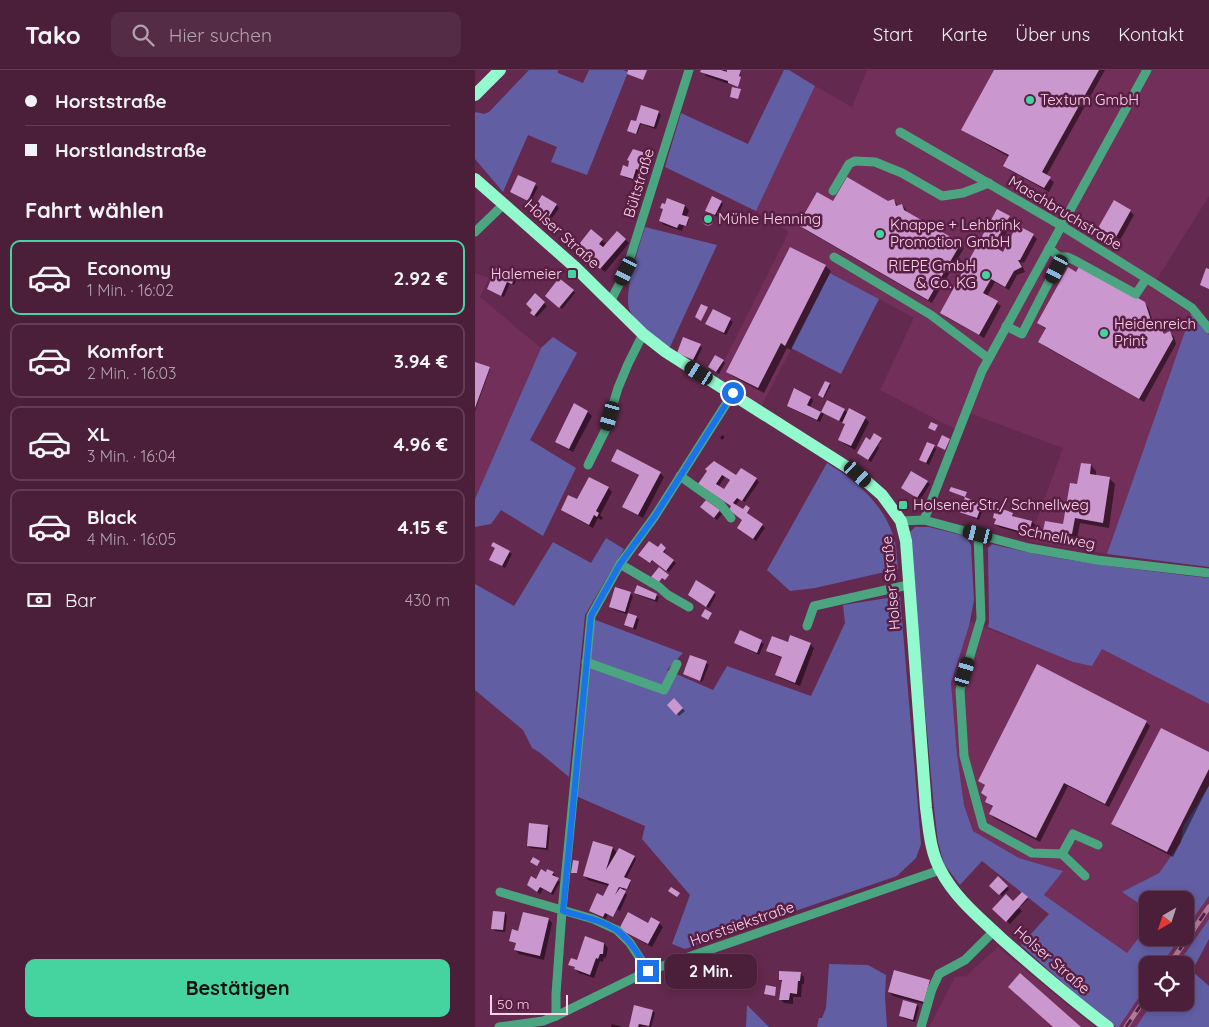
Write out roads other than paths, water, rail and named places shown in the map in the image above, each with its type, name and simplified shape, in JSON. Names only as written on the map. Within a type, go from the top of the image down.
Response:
[{"type":"main road","points":[[475,95],[500,70]]},
{"type":"main road","name":"Holser Straße","points":[[475,179],[576,268],[643,334],[666,352],[858,474],[882,495],[901,521],[906,542],[926,808],[931,844],[940,870],[955,893],[994,931],[1034,967],[1108,1027]]},
{"type":"street","name":"Bültstraße","points":[[610,302],[626,271],[689,70]]},
{"type":"street","points":[[924,520],[982,371],[1147,70]]},
{"type":"street","name":"Maschbruchstraße","points":[[900,132],[1062,226],[1147,279],[1192,308],[1209,329]]},
{"type":"street","points":[[833,191],[849,164],[855,161],[875,162],[902,173],[942,196],[963,193],[989,183]]},
{"type":"street","points":[[475,232],[504,204]]},
{"type":"street","points":[[1049,248],[1059,257],[1067,257],[1074,260],[1136,294],[1147,279]]},
{"type":"street","points":[[834,257],[931,315],[989,358]]},
{"type":"street","points":[[1006,326],[1022,334],[1057,269],[1059,257]]},
{"type":"street","points":[[588,465],[605,431],[618,388],[643,334]]},
{"type":"street","points":[[557,1016],[556,994],[563,911],[591,616],[620,564],[655,516],[733,393]]},
{"type":"street","points":[[681,476],[721,505],[731,518]]},
{"type":"street","name":"Schnellweg","points":[[901,521],[924,520],[1029,548],[1087,558],[1209,573]]},
{"type":"street","points":[[978,534],[981,619],[960,690],[964,756],[983,826],[1032,853],[1062,854],[1085,876]]},
{"type":"street","points":[[620,564],[659,586],[668,595],[689,607]]},
{"type":"street","points":[[807,626],[814,606],[908,585]]},
{"type":"street","points":[[586,662],[664,690],[677,664]]},
{"type":"street","points":[[1062,854],[1073,834],[1097,845]]},
{"type":"street","name":"Horstsiekstraße","points":[[499,1027],[543,1021],[557,1016],[648,971],[940,870]]},
{"type":"street","points":[[500,892],[593,919],[617,930],[630,943],[648,971]]},
{"type":"street","points":[[921,1027],[931,988],[939,974],[965,960],[994,931]]},
{"type":"railway","points":[[1175,956],[1209,907]]},
{"type":"railway","points":[[1126,1027],[1139,1008]]},
{"type":"place","name":"Textum GmbH","points":[[1030,100]]},
{"type":"place","name":"Mühle Henning","points":[[708,219]]},
{"type":"place","name":"Knappe + Lehbrink Promotion GmbH","points":[[880,234]]},
{"type":"place","name":"Halemeier","points":[[572,274]]},
{"type":"place","name":"RIEPE GmbH & Co. KG","points":[[986,275]]},
{"type":"place","name":"Heidenreich Print","points":[[1104,333]]},
{"type":"place","name":"Holsener Str./ Schnellweg","points":[[903,505]]}]
